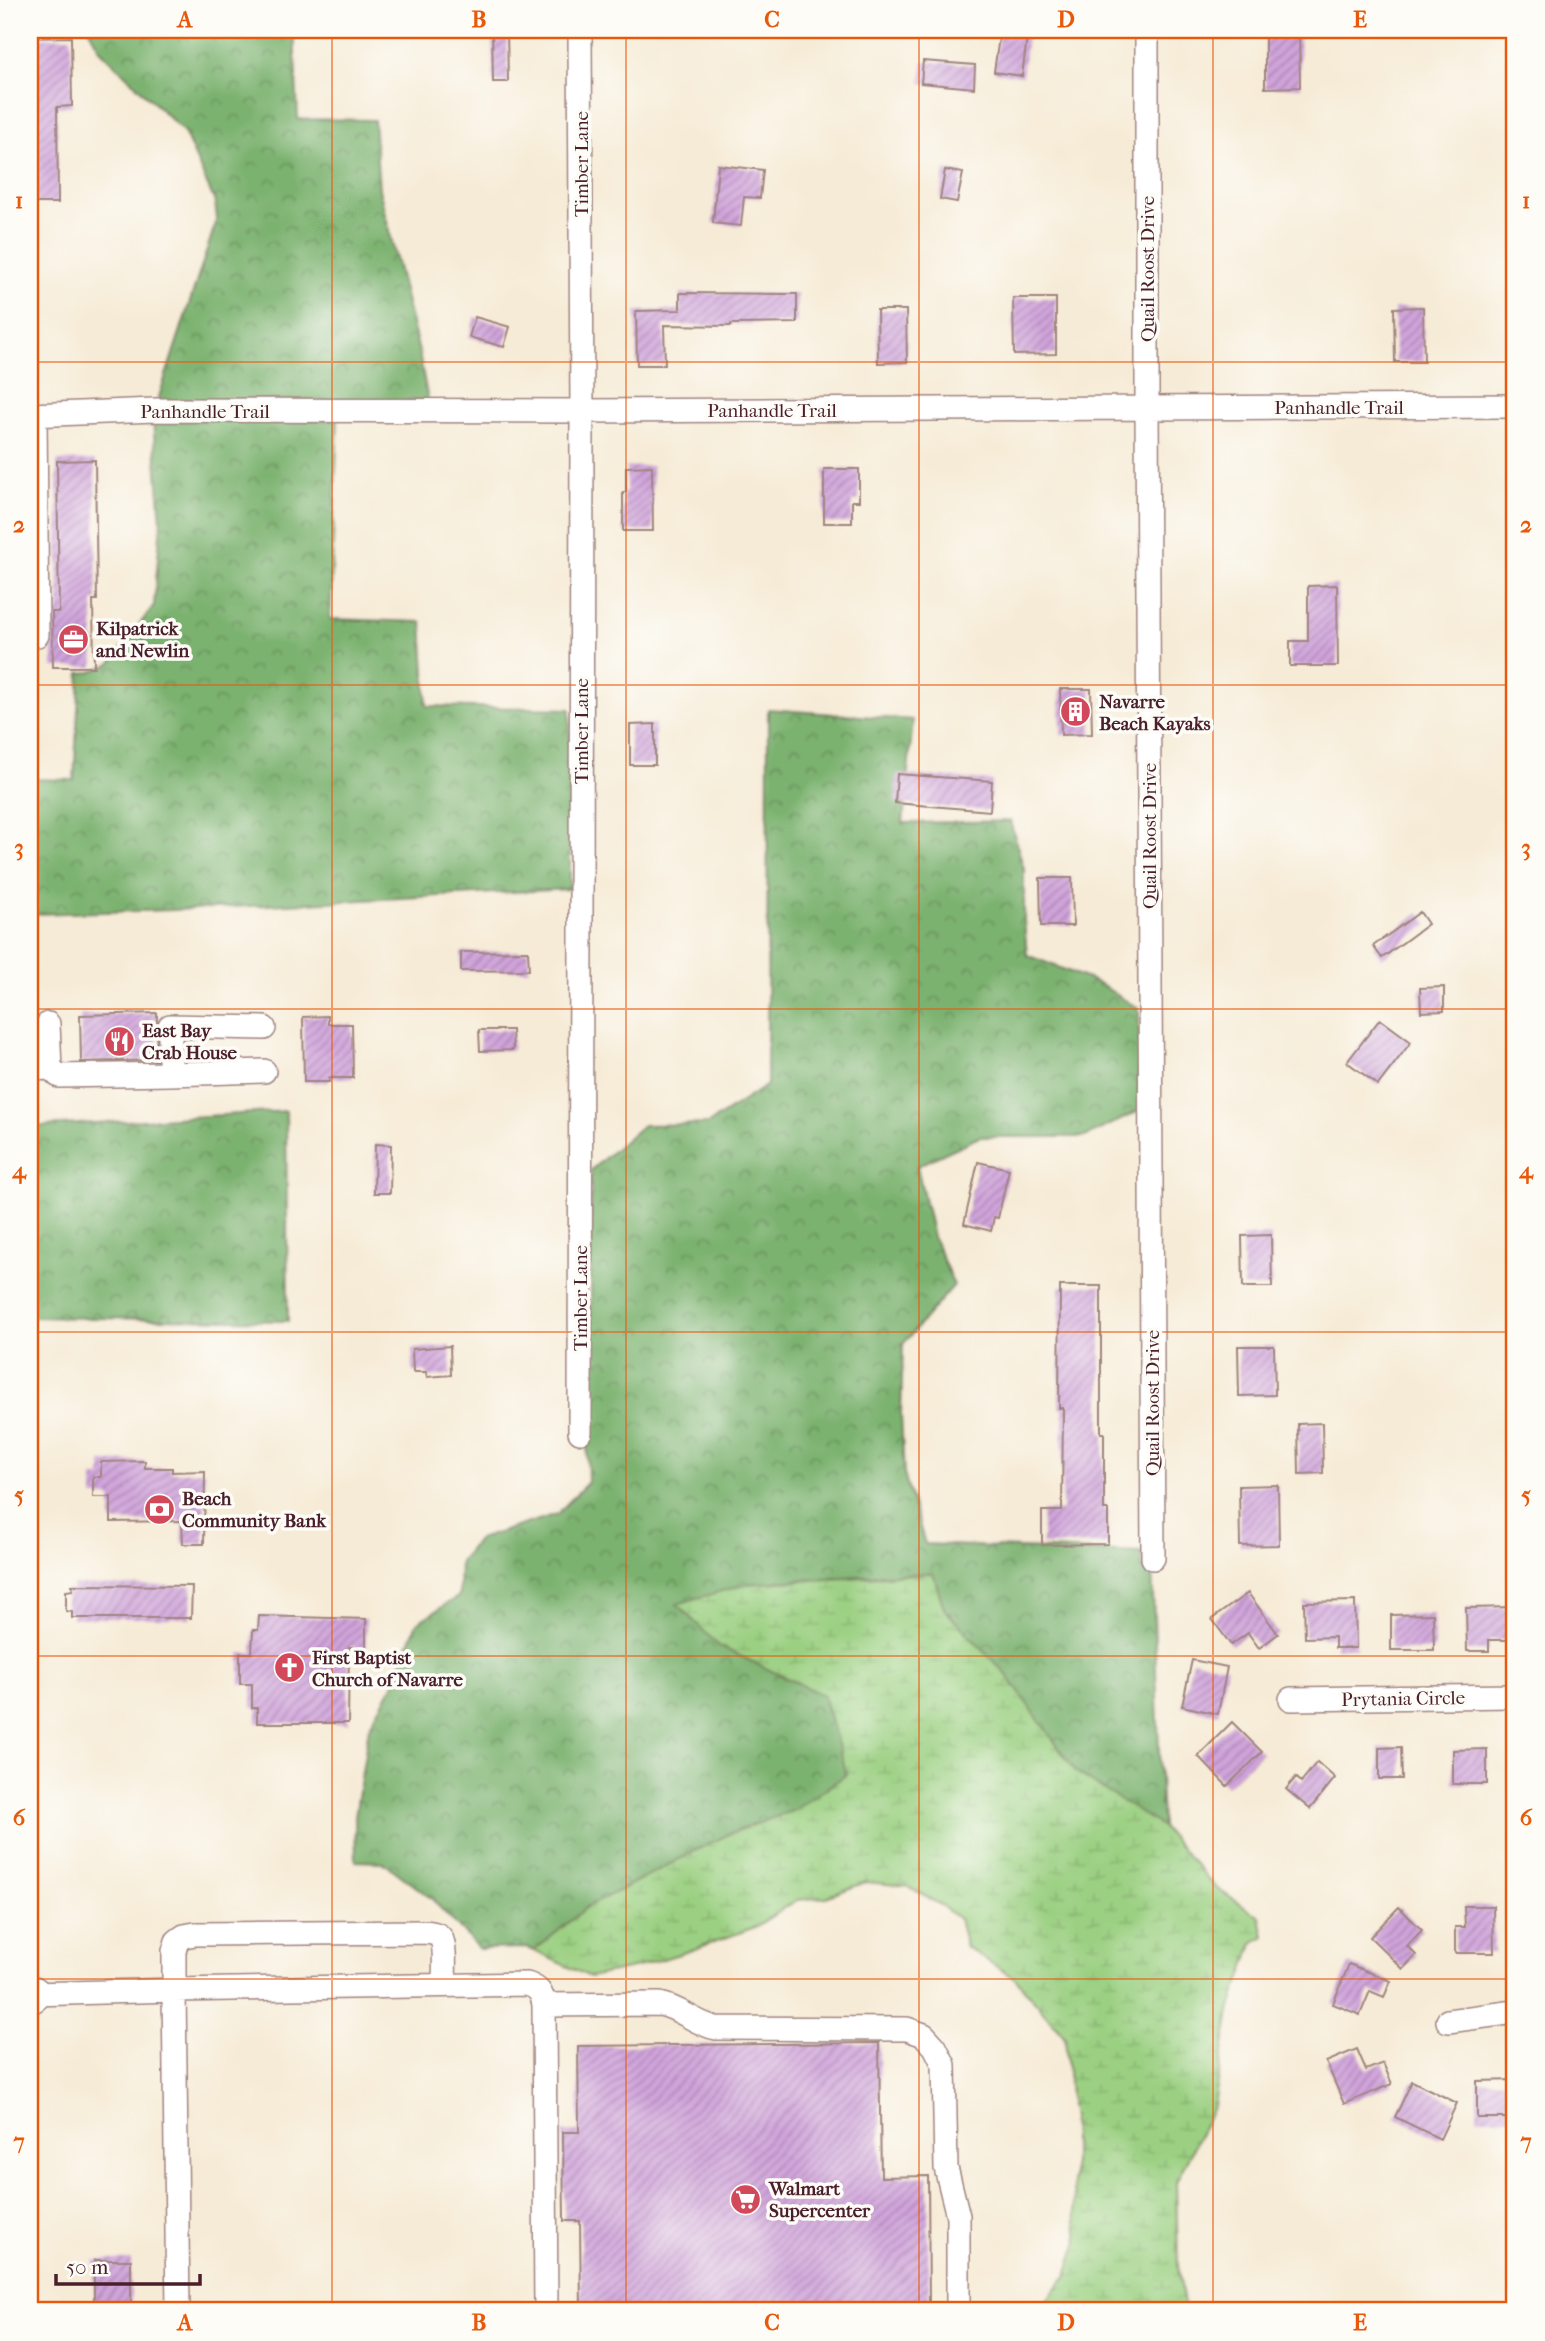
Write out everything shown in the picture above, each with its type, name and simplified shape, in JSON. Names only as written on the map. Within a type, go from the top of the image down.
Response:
[{"type":"street","name":"Timber Lane","points":[[580,30],[580,1432]]},
{"type":"street","name":"Quail Roost Drive","points":[[1147,30],[1153,1558]]},
{"type":"street","name":"Panhandle Trail","points":[[32,415],[155,410],[582,411],[1515,406]]},
{"type":"street","points":[[30,635],[37,635],[32,415]]},
{"type":"street","points":[[48,1024],[40,1068],[60,1076],[264,1071]]},
{"type":"street","points":[[170,1074],[170,1026],[264,1028]]},
{"type":"street","name":"Prytania Circle","points":[[1291,1699],[1515,1696]]},
{"type":"street","points":[[178,2311],[174,1990],[174,1951],[177,1941],[184,1936],[195,1934],[425,1932],[441,1938],[444,1985]]},
{"type":"street","points":[[31,1994],[527,1983],[536,1987],[542,1994],[544,2005],[547,2311]]},
{"type":"street","points":[[544,2005],[660,2004],[674,2007],[701,2025],[716,2028],[907,2029],[924,2035],[935,2046],[944,2064],[946,2168],[958,2216],[958,2311]]},
{"type":"street","points":[[1448,2021],[1515,2012]]},
{"type":"green space","points":[[89,30],[294,30],[298,119],[374,120],[379,189],[419,352],[428,401],[158,400],[217,219],[215,202],[184,132],[100,50]]},
{"type":"green space","points":[[153,420],[338,420],[330,619],[422,622],[427,706],[570,709],[570,889],[175,910],[30,914],[30,779],[74,780],[80,673],[91,672],[110,664],[154,605],[161,522]]},
{"type":"green space","points":[[768,709],[913,720],[903,823],[1010,821],[1024,869],[1027,955],[1098,983],[1139,1009],[1139,1111],[1085,1137],[979,1137],[917,1166],[933,1237],[954,1285],[903,1344],[901,1415],[904,1474],[925,1544],[1142,1553],[1142,1567],[1152,1567],[1162,1827],[1076,1772],[1005,1673],[944,1609],[933,1573],[746,1584],[719,1646],[823,1695],[847,1774],[795,1810],[726,1835],[587,1907],[534,1951],[526,1948],[479,1949],[431,1898],[383,1862],[356,1861],[355,1817],[369,1727],[393,1685],[417,1623],[459,1596],[460,1561],[478,1539],[557,1514],[588,1482],[587,1441],[591,1441],[591,1170],[643,1125],[708,1124],[767,1085]]},
{"type":"green space","points":[[286,1111],[288,1321],[30,1317],[30,1127]]},
{"type":"green space","points":[[933,1573],[944,1609],[1005,1673],[1076,1772],[1162,1827],[1216,1888],[1260,1917],[1264,1936],[1253,1943],[1230,2011],[1214,2105],[1176,2182],[1178,2266],[1185,2311],[1038,2311],[1067,2275],[1078,2241],[1065,2037],[1015,1978],[966,1947],[959,1919],[907,1886],[866,1882],[826,1897],[797,1900],[755,1927],[637,1967],[590,1977],[534,1951],[587,1907],[726,1835],[795,1810],[847,1774],[823,1695],[719,1646],[677,1604],[746,1584]]},
{"type":"building","points":[[492,30],[507,30],[508,82],[493,82]]},
{"type":"building","points":[[1000,30],[1028,30],[1022,76],[994,72]]},
{"type":"building","points":[[1265,30],[1299,30],[1300,87],[1265,88]]},
{"type":"building","points":[[71,37],[72,106],[57,107],[58,203],[30,203],[30,38]]},
{"type":"building","points":[[923,61],[975,65],[974,88],[921,83]]},
{"type":"building","points":[[718,165],[763,170],[760,198],[744,197],[741,226],[713,223]]},
{"type":"building","points":[[945,170],[963,173],[957,202],[940,199]]},
{"type":"building","points":[[680,293],[797,294],[797,323],[664,325],[665,365],[637,365],[636,311],[680,310]]},
{"type":"building","points":[[1013,298],[1056,298],[1056,354],[1014,355]]},
{"type":"building","points":[[1423,307],[1424,362],[1395,362],[1394,308]]},
{"type":"building","points":[[877,310],[906,310],[907,362],[878,363]]},
{"type":"building","points":[[475,317],[510,327],[504,347],[469,337]]},
{"type":"building","points":[[95,460],[97,600],[93,600],[94,667],[53,667],[52,612],[59,612],[57,461]]},
{"type":"building","points":[[652,466],[653,531],[623,531],[626,467]]},
{"type":"building","points":[[824,469],[859,469],[859,501],[852,501],[852,523],[824,523]]},
{"type":"building","points":[[1337,585],[1338,666],[1290,666],[1290,641],[1308,641],[1308,586]]},
{"type":"building","name":"Navarre Beach Kayaks","points":[[1060,689],[1091,689],[1092,734],[1061,735]]},
{"type":"building","points":[[655,724],[655,765],[630,765],[630,725]]},
{"type":"building","points":[[897,774],[992,781],[990,811],[895,803]]},
{"type":"building","points":[[1040,878],[1072,878],[1073,926],[1041,926]]},
{"type":"building","points":[[1420,912],[1428,924],[1382,958],[1373,946]]},
{"type":"building","points":[[528,951],[529,970],[461,971],[461,952]]},
{"type":"building","points":[[1444,987],[1444,1011],[1421,1012],[1420,988]]},
{"type":"building","name":"East Bay Crab House","points":[[157,1013],[156,1060],[81,1062],[80,1015]]},
{"type":"building","points":[[328,1016],[328,1024],[352,1024],[353,1078],[304,1082],[303,1017]]},
{"type":"building","points":[[1380,1019],[1411,1042],[1378,1085],[1347,1062]]},
{"type":"building","points":[[479,1030],[512,1030],[513,1050],[480,1051]]},
{"type":"building","points":[[375,1144],[391,1145],[390,1193],[374,1193]]},
{"type":"building","points":[[978,1162],[1009,1169],[998,1218],[994,1217],[991,1231],[964,1224]]},
{"type":"building","points":[[1271,1235],[1272,1287],[1243,1287],[1242,1236]]},
{"type":"building","points":[[1060,1286],[1101,1286],[1101,1433],[1104,1433],[1104,1510],[1108,1510],[1108,1544],[1042,1545],[1042,1511],[1062,1511]]},
{"type":"building","points":[[450,1346],[451,1375],[427,1377],[426,1372],[413,1372],[412,1349]]},
{"type":"building","points":[[1238,1346],[1274,1346],[1275,1395],[1239,1396]]},
{"type":"building","points":[[1322,1423],[1323,1473],[1299,1474],[1298,1424]]},
{"type":"building","name":"Beach Community Bank","points":[[145,1461],[145,1468],[172,1468],[172,1472],[205,1471],[204,1544],[183,1544],[182,1521],[111,1522],[111,1497],[93,1497],[93,1477],[101,1477],[101,1462]]},
{"type":"building","points":[[1278,1485],[1279,1545],[1240,1546],[1239,1486]]},
{"type":"building","points":[[72,1585],[192,1586],[191,1618],[72,1618],[72,1612],[66,1611],[66,1591],[73,1590]]},
{"type":"building","points":[[1248,1593],[1278,1634],[1259,1648],[1248,1633],[1231,1645],[1212,1619]]},
{"type":"building","points":[[1355,1601],[1356,1648],[1335,1648],[1335,1637],[1305,1638],[1304,1602]]},
{"type":"building","points":[[1515,1607],[1515,1640],[1489,1640],[1489,1651],[1467,1651],[1466,1608]]},
{"type":"building","points":[[1433,1614],[1434,1650],[1391,1650],[1391,1615]]},
{"type":"building","points":[[259,1616],[366,1619],[366,1647],[349,1647],[348,1723],[257,1723],[257,1708],[252,1708],[252,1684],[240,1684],[240,1653],[252,1653],[253,1630],[258,1630]]},
{"type":"building","points":[[1192,1660],[1227,1667],[1218,1714],[1182,1706]]},
{"type":"building","points":[[1232,1722],[1262,1752],[1227,1786],[1198,1756]]},
{"type":"building","points":[[1401,1747],[1402,1779],[1379,1779],[1379,1748]]},
{"type":"building","points":[[1487,1749],[1487,1784],[1453,1784],[1453,1750]]},
{"type":"building","points":[[1317,1762],[1335,1778],[1310,1809],[1286,1789],[1296,1777],[1301,1782]]},
{"type":"building","points":[[1464,1906],[1493,1906],[1494,1953],[1455,1953],[1455,1927],[1465,1927]]},
{"type":"building","points":[[1399,1907],[1422,1930],[1407,1946],[1416,1955],[1403,1969],[1370,1937]]},
{"type":"building","points":[[1349,1964],[1391,1981],[1384,1997],[1370,1991],[1360,2015],[1333,2004]]},
{"type":"building","name":"Walmart Supercenter","points":[[879,2043],[881,2177],[928,2176],[929,2305],[882,2305],[882,2311],[581,2311],[580,2221],[564,2221],[563,2132],[579,2132],[578,2046]]},
{"type":"building","points":[[1357,2049],[1366,2070],[1383,2063],[1392,2084],[1344,2104],[1326,2062]]},
{"type":"building","points":[[1515,2080],[1515,2118],[1477,2118],[1477,2081]]},
{"type":"building","points":[[1412,2081],[1457,2103],[1440,2139],[1395,2117]]},
{"type":"building","points":[[94,2260],[131,2260],[131,2311],[94,2311]]},
{"type":"place","name":"Kilpatrick and Newlin","points":[[73,639]]},
{"type":"place","name":"Navarre Beach Kayaks","points":[[1076,712]]},
{"type":"place","name":"East Bay Crab House","points":[[119,1041]]},
{"type":"place","name":"Beach Community Bank","points":[[159,1509]]},
{"type":"place","name":"First Baptist Church of Navarre","points":[[289,1668]]},
{"type":"place","name":"Walmart Supercenter","points":[[746,2199]]}]
